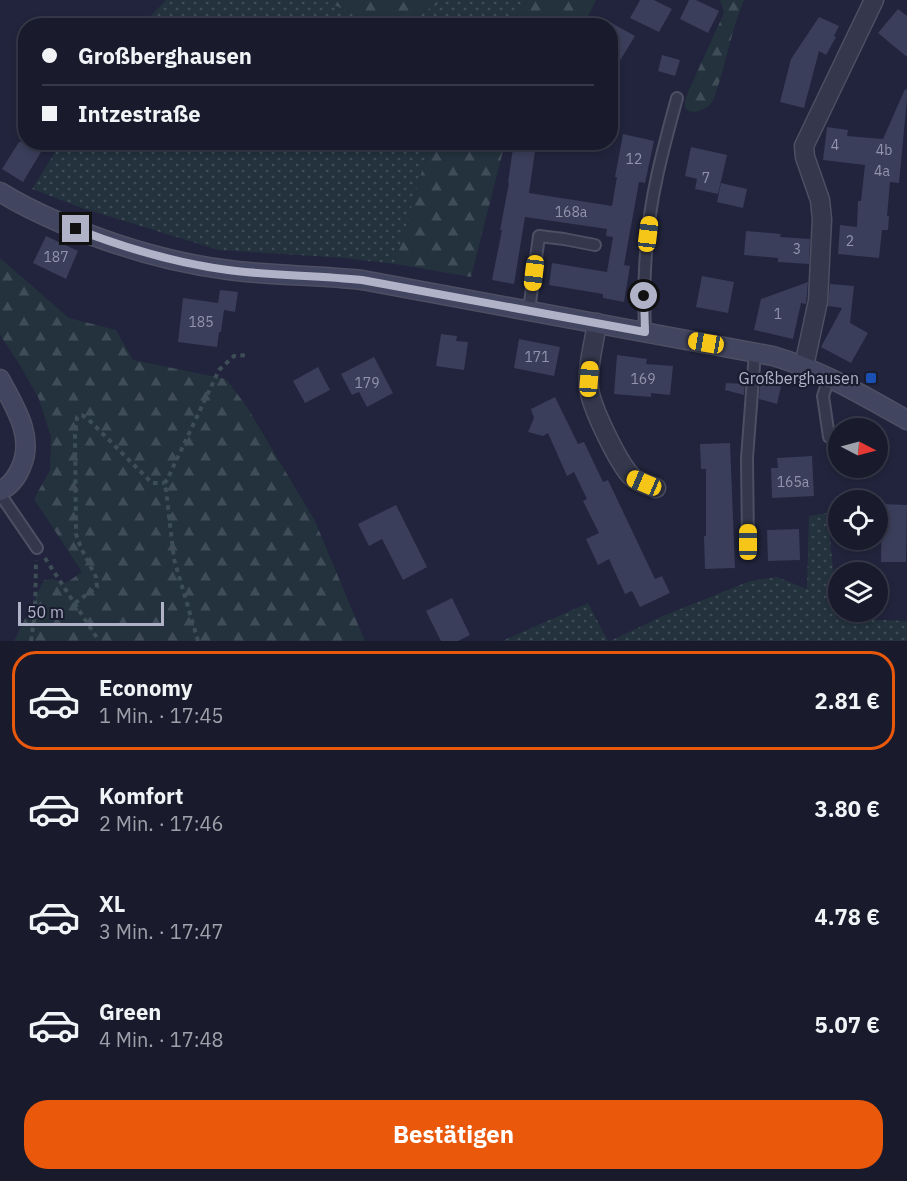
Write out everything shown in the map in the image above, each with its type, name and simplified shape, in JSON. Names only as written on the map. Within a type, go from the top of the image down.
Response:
[{"type":"main road","points":[[0,192],[76,229],[139,252],[183,263],[252,273],[362,280],[755,352],[804,366],[907,420]]},
{"type":"main road","points":[[0,379],[21,420],[26,435],[26,451],[18,473],[0,492]]},
{"type":"street","points":[[804,366],[818,301],[822,219],[820,200],[805,157],[804,146],[874,0]]},
{"type":"street","points":[[597,323],[590,366],[591,398],[616,454],[632,477],[656,488]]},
{"type":"lane","points":[[645,332],[644,296],[650,217],[656,180],[678,98]]},
{"type":"lane","points":[[529,310],[538,236],[595,245]]},
{"type":"lane","points":[[748,542],[747,458],[755,352]]},
{"type":"lane","points":[[828,430],[823,396],[829,378]]},
{"type":"lane","points":[[0,492],[38,548]]},
{"type":"path","points":[[164,483],[219,370],[234,356],[247,355]]},
{"type":"path","points":[[75,603],[97,587],[96,577],[76,534],[75,435],[77,417],[82,415],[91,422],[152,483],[164,483]]},
{"type":"path","points":[[164,483],[174,559],[198,641]]},
{"type":"path","points":[[38,548],[99,641]]},
{"type":"path","points":[[31,641],[35,613],[35,571],[38,548]]},
{"type":"green space","points":[[166,0],[323,0],[363,18],[149,18]]},
{"type":"green space","points":[[323,0],[446,0],[411,18],[363,18]]},
{"type":"green space","points":[[446,0],[528,0],[514,18],[411,18]]},
{"type":"green space","points":[[528,0],[596,0],[587,18],[514,18]]},
{"type":"green space","points":[[720,0],[744,0],[713,100],[702,110],[690,111],[685,106],[688,92],[724,13]]},
{"type":"green space","points":[[57,150],[428,150],[395,264],[344,258],[219,250],[82,208],[32,189]]},
{"type":"green space","points":[[428,150],[503,150],[471,277],[395,264]]},
{"type":"green space","points":[[0,258],[69,318],[116,330],[133,360],[226,379],[247,407],[315,521],[365,641],[14,641],[44,580],[52,579],[66,583],[82,572],[34,499],[50,470],[51,437],[39,399],[0,335]]},
{"type":"green space","points":[[828,513],[828,550],[831,550],[832,562],[828,562],[828,622],[907,621],[907,641],[610,641],[663,616],[750,581],[777,577],[807,589],[809,516]]},
{"type":"green space","points":[[588,603],[608,641],[502,641]]},
{"type":"building","points":[[640,0],[654,0],[672,9],[659,32],[630,18]]},
{"type":"building","points":[[689,0],[696,0],[719,11],[708,33],[680,19]]},
{"type":"building","points":[[898,9],[907,16],[907,57],[878,33]]},
{"type":"building","points":[[819,17],[839,26],[826,55],[819,51],[804,108],[780,102],[791,59]]},
{"type":"building","points":[[618,26],[635,36],[618,64]]},
{"type":"building","points":[[662,55],[680,60],[675,76],[658,71]]},
{"type":"building","points":[[905,89],[907,99],[899,183],[890,182],[888,230],[882,230],[879,258],[838,254],[840,225],[857,227],[858,201],[861,201],[865,165],[823,160],[827,127],[848,130],[847,136],[883,139]]},
{"type":"building","points":[[623,134],[654,141],[645,183],[639,182],[624,265],[630,266],[624,302],[603,298],[603,294],[549,285],[552,263],[607,272],[613,237],[606,236],[607,229],[525,217],[514,284],[492,280],[502,230],[500,230],[513,150],[535,151],[529,193],[612,206],[617,177],[615,177]]},
{"type":"building","points":[[18,144],[18,150],[42,150],[23,182],[2,169]]},
{"type":"building","points":[[691,147],[727,155],[718,194],[695,189],[697,179],[685,176]]},
{"type":"building","points":[[721,183],[747,189],[743,208],[717,202]]},
{"type":"building","points":[[746,231],[810,239],[809,264],[778,262],[778,258],[744,255]]},
{"type":"building","points":[[46,236],[78,251],[66,279],[33,263]]},
{"type":"building","points":[[702,276],[734,282],[728,313],[696,307]]},
{"type":"building","points":[[808,282],[806,304],[801,303],[793,339],[754,330],[761,299]]},
{"type":"building","points":[[830,284],[854,286],[850,323],[868,333],[851,363],[821,347],[842,308],[828,306]]},
{"type":"building","points":[[220,290],[238,292],[235,312],[224,310],[217,347],[178,342],[183,298],[218,303]]},
{"type":"building","points":[[441,334],[457,336],[456,341],[468,342],[464,370],[436,366]]},
{"type":"building","points":[[519,339],[560,347],[554,376],[514,368]]},
{"type":"building","points":[[617,355],[647,359],[646,364],[673,366],[670,395],[651,393],[651,397],[614,394]]},
{"type":"building","points":[[374,357],[393,393],[367,407],[359,392],[352,395],[341,374]]},
{"type":"building","points":[[318,367],[330,390],[305,403],[293,381]]},
{"type":"building","points":[[764,377],[782,382],[777,404],[759,399],[760,385],[763,385]]},
{"type":"building","points":[[726,383],[745,384],[744,395],[725,390]]},
{"type":"building","points":[[555,397],[578,444],[584,442],[603,482],[608,480],[655,579],[662,576],[670,593],[640,607],[632,591],[625,594],[609,559],[598,565],[586,539],[599,533],[583,501],[587,499],[574,472],[567,476],[548,433],[543,436],[528,432],[534,418],[531,409]]},
{"type":"building","points":[[730,443],[735,568],[705,569],[706,469],[701,469],[700,444]]},
{"type":"building","points":[[812,456],[814,496],[772,498],[771,468],[778,468],[777,458]]},
{"type":"building","points":[[888,504],[907,505],[906,562],[881,562],[881,550],[888,550]]},
{"type":"building","points":[[396,505],[427,567],[403,580],[382,539],[369,546],[358,524]]},
{"type":"building","points":[[799,529],[800,560],[768,561],[767,530]]},
{"type":"building","points":[[452,598],[470,635],[458,641],[441,641],[426,611]]},
{"type":"place","name":"Großberghausen","points":[[871,378]]},
{"type":"route","points":[[76,229],[139,252],[183,263],[252,273],[362,280],[645,332],[644,296]]}]
